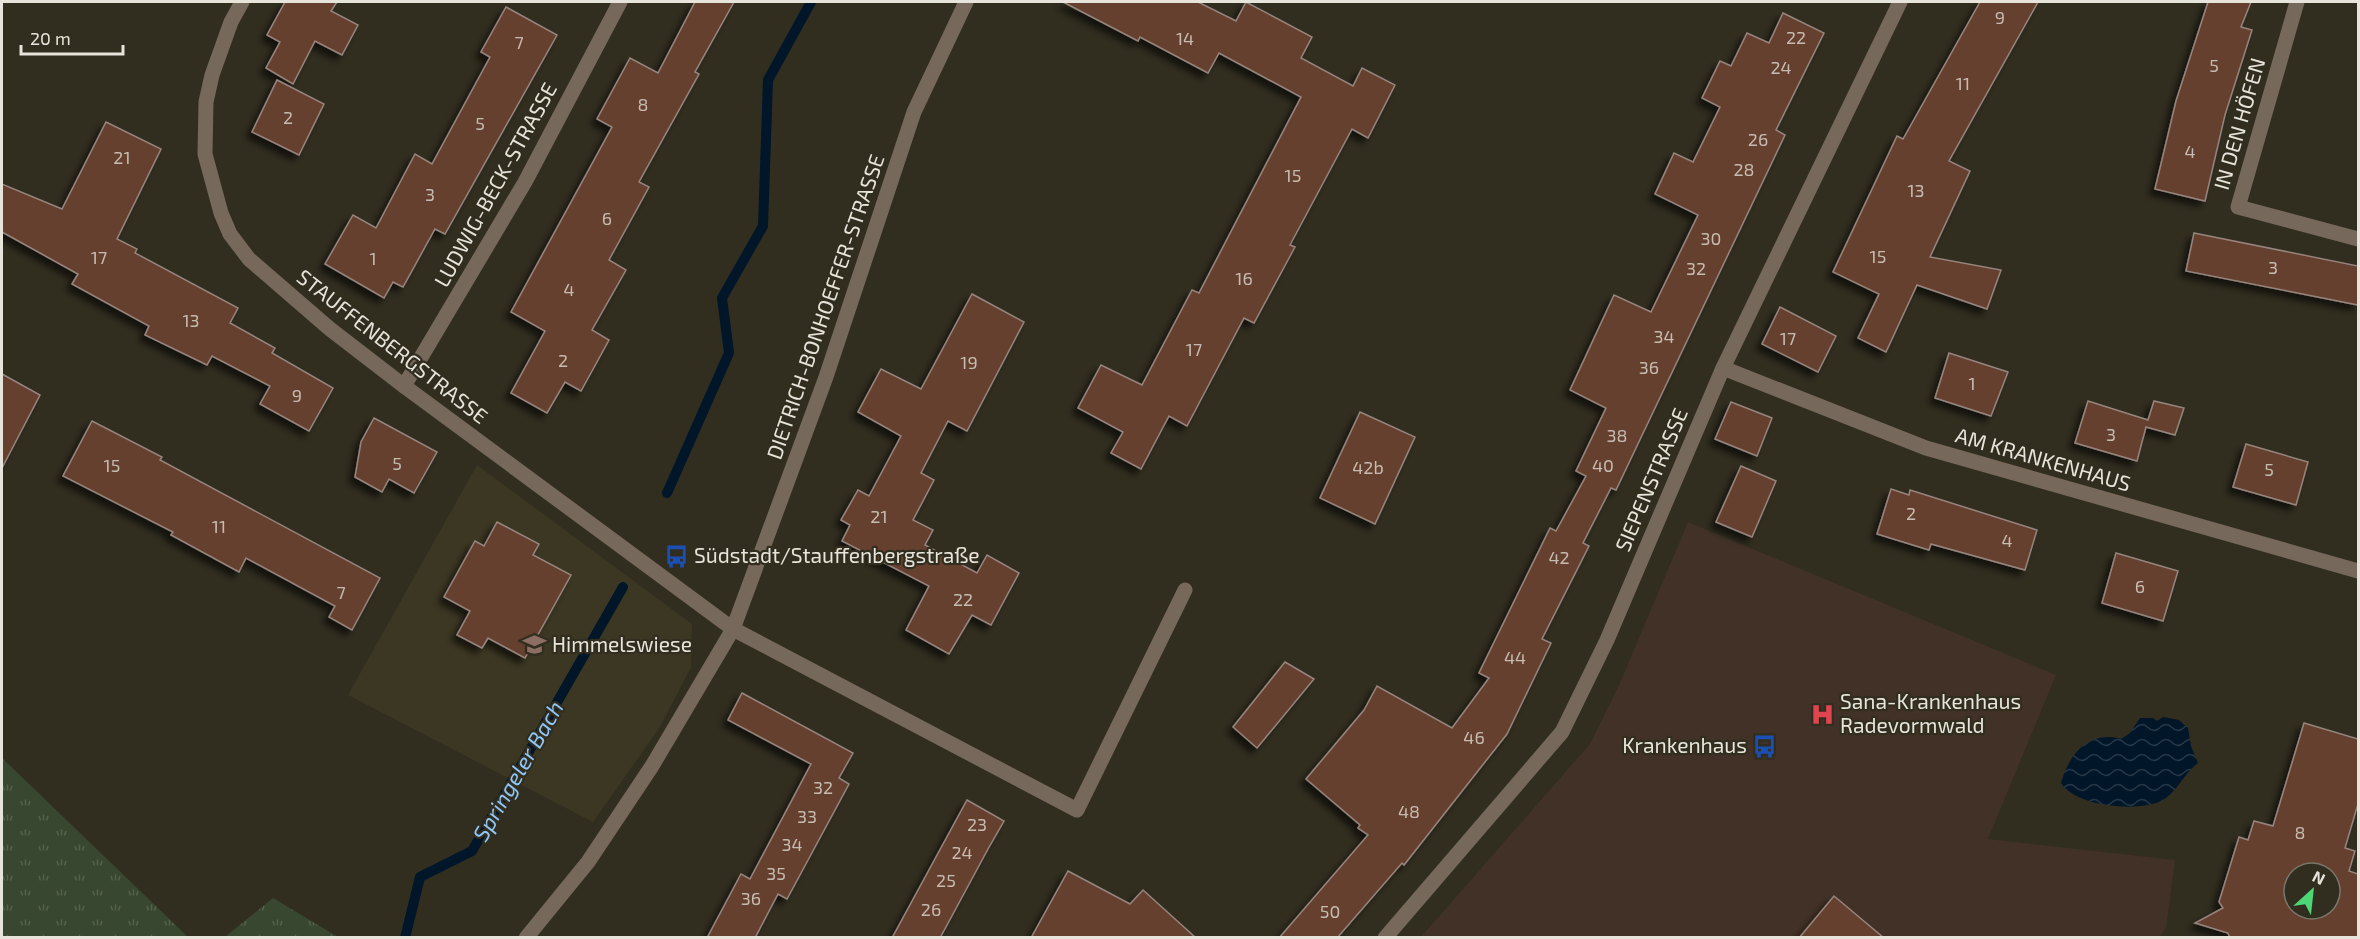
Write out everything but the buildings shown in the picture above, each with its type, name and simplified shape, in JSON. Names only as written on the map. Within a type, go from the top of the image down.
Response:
[{"type":"street","name":"STAUFFENBERGSTRASSE","points":[[242,2],[219,56],[206,102],[205,153],[221,213],[230,234],[249,259],[330,329],[404,386],[733,629]]},
{"type":"street","name":"LUDWIG-BECK-STRASSE","points":[[404,386],[525,182],[620,2]]},
{"type":"street","name":"DIETRICH-BONHOEFFER-STRASSE","points":[[526,938],[601,843],[652,766],[733,629],[826,377],[914,112],[966,2]]},
{"type":"street","name":"SIEPENSTRASSE","points":[[1385,938],[1562,732],[1607,640],[1723,368],[1899,2]]},
{"type":"street","name":"IN DEN HÖFEN","points":[[2297,2],[2238,207],[2358,239]]},
{"type":"street","name":"AM KRANKENHAUS","points":[[1723,368],[1926,448],[2358,570]]},
{"type":"street","points":[[733,629],[1077,810],[1185,590]]},
{"type":"shaded area","name":"Himmelswiese","points":[[477,465],[692,624],[691,667],[660,727],[593,822],[348,695]]},
{"type":"shaded area","name":"Sana-Krankenhaus Radevormwald","points":[[1688,522],[2056,675],[1988,839],[2175,860],[2166,928],[2160,937],[1420,938],[1590,744],[1619,685]]},
{"type":"green space","points":[[2,758],[188,937],[2,937]]},
{"type":"green space","points":[[273,898],[338,937],[225,937]]},
{"type":"water","points":[[2163,717],[2179,720],[2188,728],[2191,746],[2198,763],[2163,800],[2139,806],[2109,805],[2080,798],[2061,783],[2075,754],[2090,741],[2110,737],[2121,739],[2130,733],[2140,718],[2153,718],[2157,721]]},
{"type":"waterway","name":"Springeler Bach","points":[[667,493],[729,353],[722,298],[763,226],[768,80],[811,2]]},
{"type":"waterway","name":"Springeler Bach","points":[[405,938],[420,877],[472,851],[623,587]]},
{"type":"place","name":"Südstadt/Stauffenbergstraße","points":[[676,556]]},
{"type":"place","name":"Himmelswiese","points":[[534,645]]},
{"type":"place","name":"Sana-Krankenhaus Radevormwald","points":[[1822,714]]},
{"type":"place","name":"Krankenhaus","points":[[1765,746]]}]
